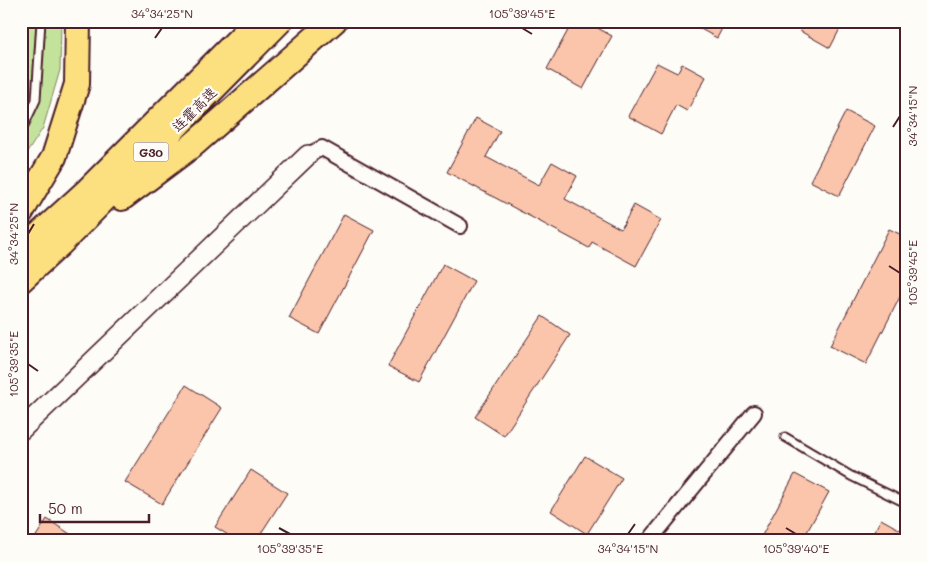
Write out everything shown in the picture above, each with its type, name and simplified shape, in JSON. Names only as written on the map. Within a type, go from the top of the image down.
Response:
[{"type":"highway","points":[[21,212],[54,157],[77,84],[78,21]]},
{"type":"highway","name":"连霍高速","points":[[21,251],[88,190],[257,21]]},
{"type":"highway","name":"连霍高速","points":[[21,280],[60,244],[280,21]]},
{"type":"highway","points":[[60,244],[194,144],[334,21]]},
{"type":"street","points":[[21,430],[308,155],[322,148],[460,226]]},
{"type":"street","points":[[649,541],[754,412]]},
{"type":"lane","points":[[21,132],[36,100],[41,21]]},
{"type":"lane","points":[[785,437],[851,476],[906,503]]},
{"type":"green space","points":[[21,21],[61,21],[60,70],[43,128],[21,162]]},
{"type":"building","points":[[573,21],[585,21],[612,36],[583,89],[547,69]]},
{"type":"building","points":[[686,21],[726,21],[717,38]]},
{"type":"building","points":[[805,21],[844,21],[830,48],[800,31]]},
{"type":"building","points":[[657,63],[677,73],[682,64],[706,77],[687,111],[676,105],[661,134],[628,116]]},
{"type":"building","points":[[846,111],[875,126],[839,196],[810,181]]},
{"type":"building","points":[[476,118],[500,131],[486,157],[539,185],[552,162],[577,176],[565,199],[621,229],[634,205],[661,220],[636,266],[592,242],[589,248],[447,172]]},
{"type":"building","points":[[344,214],[374,230],[319,334],[289,318]]},
{"type":"building","points":[[889,229],[906,237],[906,285],[866,364],[830,346]]},
{"type":"building","points":[[443,264],[474,281],[419,382],[388,366]]},
{"type":"building","points":[[542,316],[570,335],[504,436],[475,417]]},
{"type":"building","points":[[186,385],[222,408],[162,504],[125,482]]},
{"type":"building","points":[[585,456],[622,478],[587,534],[551,511]]},
{"type":"building","points":[[251,470],[287,493],[256,541],[238,541],[215,527]]},
{"type":"building","points":[[795,474],[829,492],[802,541],[759,541]]},
{"type":"building","points":[[47,519],[81,541],[33,541]]},
{"type":"building","points":[[881,519],[906,533],[906,541],[869,541]]}]
